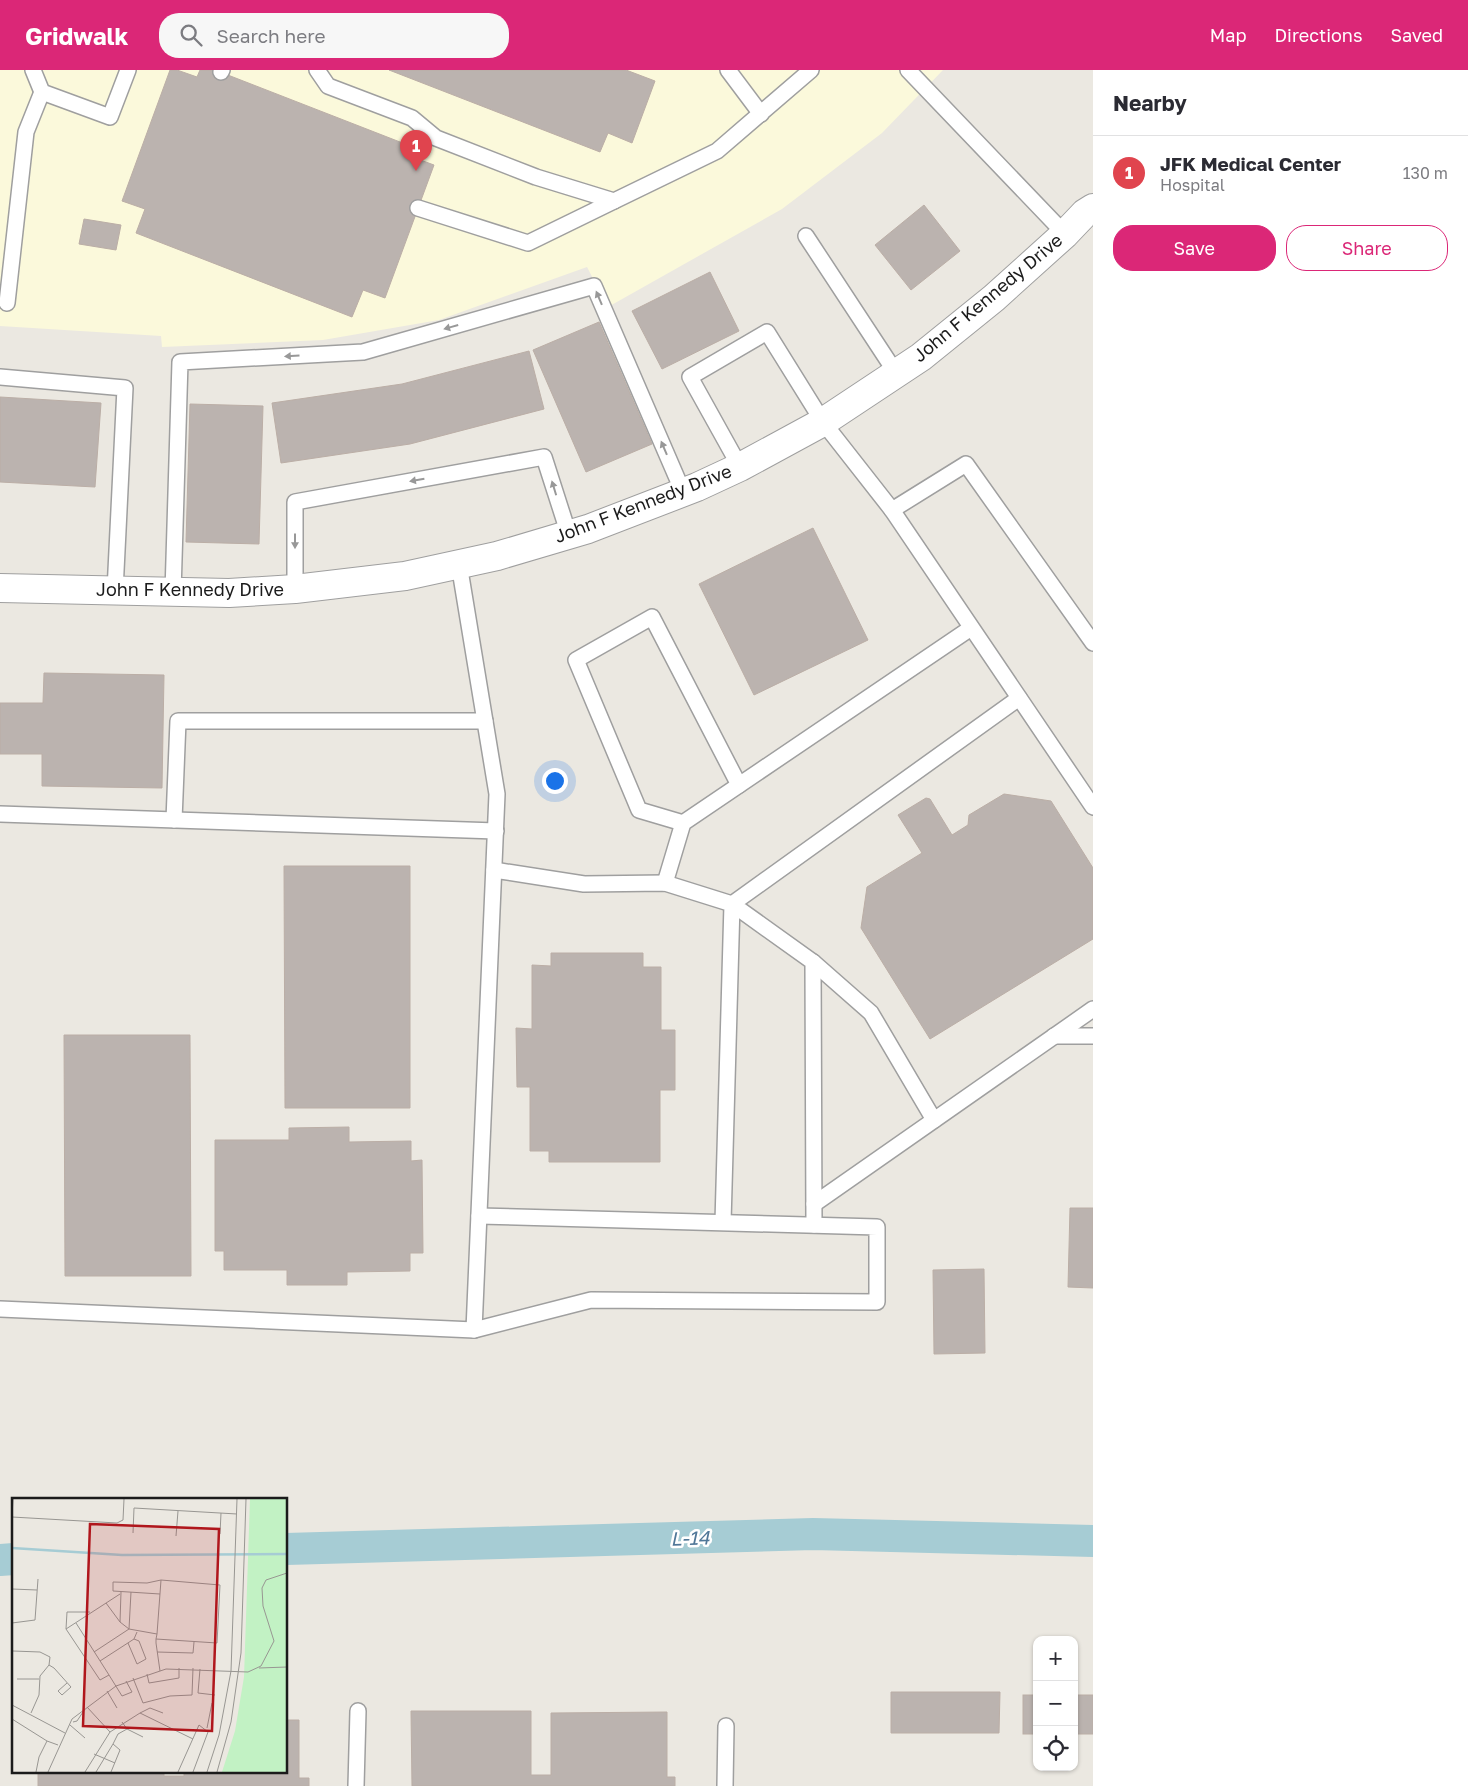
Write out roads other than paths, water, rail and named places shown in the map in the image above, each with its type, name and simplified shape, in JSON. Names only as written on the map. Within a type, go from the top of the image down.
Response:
[{"type":"street","name":"John F Kennedy Drive","points":[[0,588],[229,593],[295,589],[405,576],[497,556],[588,529],[683,492],[740,466],[823,422],[921,357],[994,298],[1065,234],[1090,205]]},
{"type":"lane","points":[[6,303],[26,132],[42,92],[33,70]]},
{"type":"lane","points":[[42,92],[110,117],[128,70]]},
{"type":"lane","points":[[317,70],[328,86],[412,118],[436,138],[536,177],[614,201]]},
{"type":"lane","points":[[728,70],[761,114]]},
{"type":"lane","points":[[418,208],[528,243],[717,151],[811,70]]},
{"type":"lane","points":[[908,70],[1065,234]]},
{"type":"lane","points":[[806,236],[896,373]]},
{"type":"lane","points":[[174,592],[180,362],[364,352],[594,286],[683,492]]},
{"type":"lane","points":[[740,466],[690,377],[767,332],[823,422],[892,510],[1093,807]]},
{"type":"lane","points":[[0,377],[125,388],[115,591]]},
{"type":"lane","points":[[295,589],[295,502],[544,457],[569,535]]},
{"type":"lane","points":[[892,510],[966,464],[1093,643]]},
{"type":"lane","points":[[459,564],[497,794],[474,1330]]},
{"type":"lane","points":[[683,823],[639,810],[576,660],[652,617],[739,785]]},
{"type":"lane","points":[[665,883],[683,823],[971,628]]},
{"type":"lane","points":[[732,904],[1019,698]]},
{"type":"lane","points":[[174,820],[178,721],[485,721]]},
{"type":"lane","points":[[0,814],[496,831]]},
{"type":"lane","points":[[494,870],[584,884],[665,883],[732,904],[813,962],[871,1013],[934,1120]]},
{"type":"lane","points":[[723,1222],[732,904]]},
{"type":"lane","points":[[813,962],[814,1225]]},
{"type":"lane","points":[[814,1204],[1093,1009]]},
{"type":"lane","points":[[1054,1036],[1093,1036]]},
{"type":"lane","points":[[0,1309],[474,1330],[591,1300],[877,1302],[877,1227],[479,1216]]},
{"type":"lane","points":[[356,1786],[358,1711]]},
{"type":"lane","points":[[725,1786],[726,1726]]},
{"type":"waterway","name":"L-14","points":[[288,1549],[813,1534],[1093,1541]]},
{"type":"waterway","name":"L-14","points":[[0,1560],[12,1559]]},
{"type":"place","name":"JFK Medical Center","points":[[416,171]]}]
